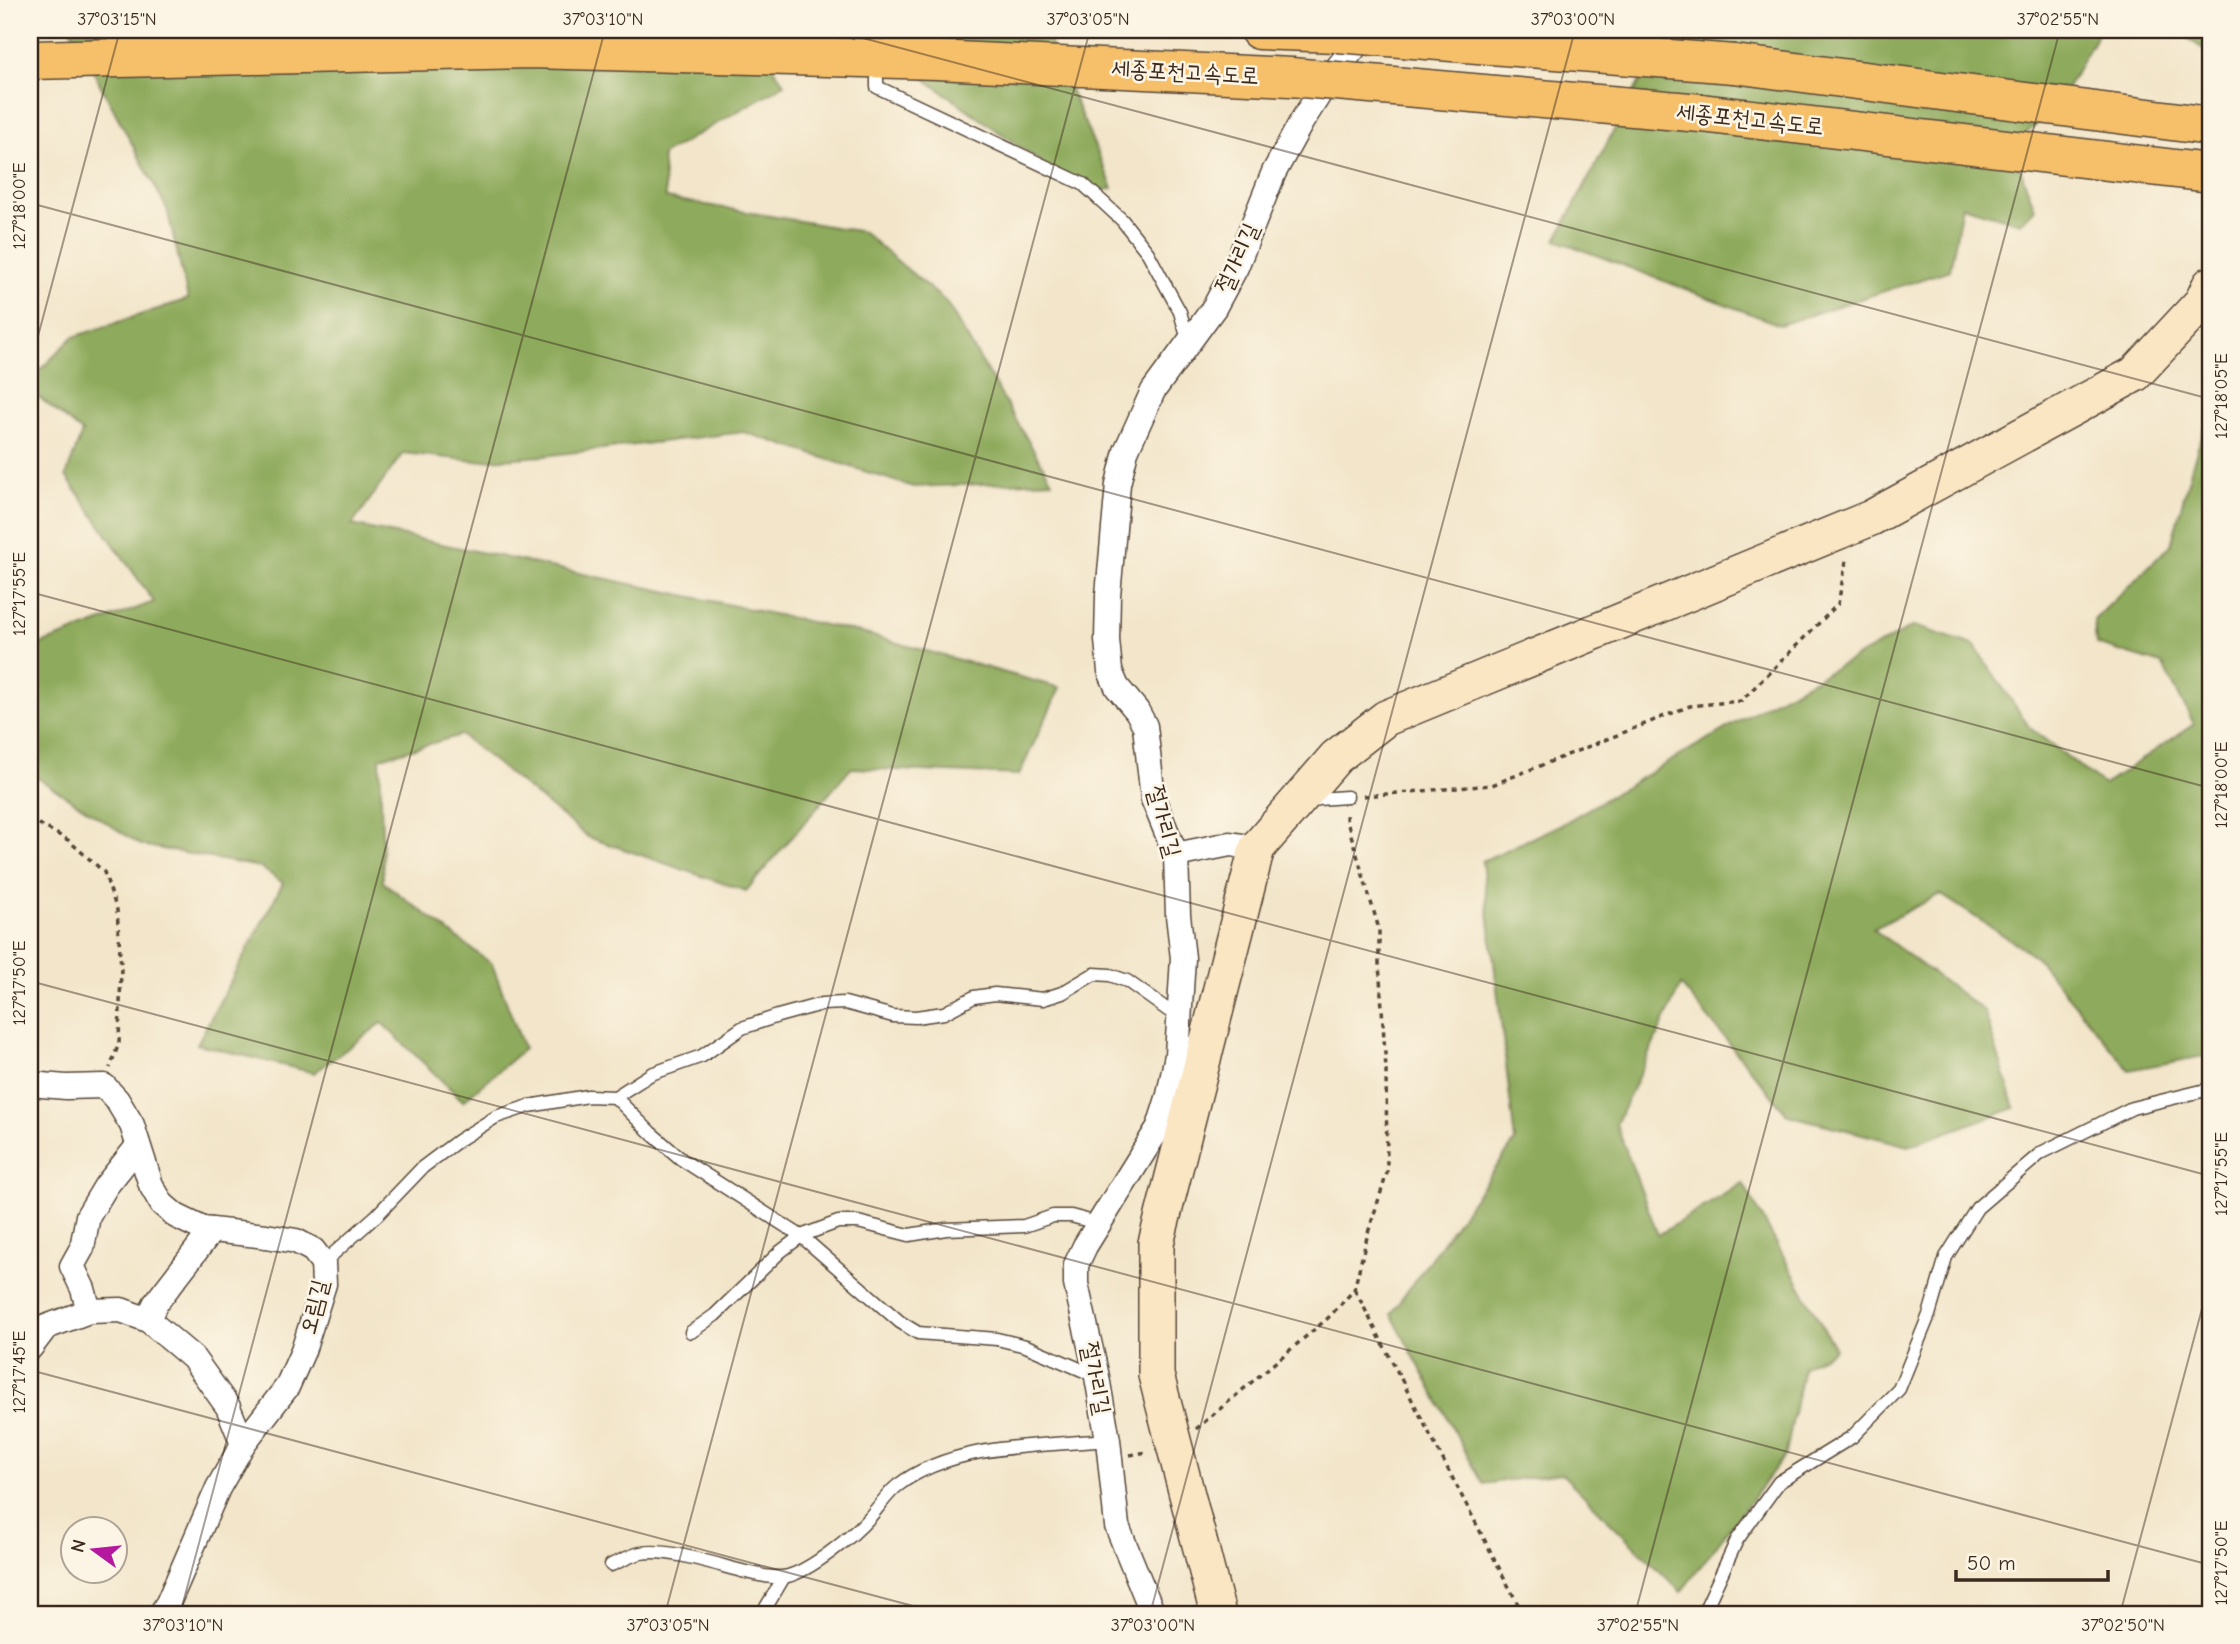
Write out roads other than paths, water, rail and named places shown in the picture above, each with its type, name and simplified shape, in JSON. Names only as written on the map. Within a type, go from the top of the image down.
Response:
[{"type":"highway","name":"세종포천고속도로","points":[[1259,30],[1353,31],[1734,64],[2210,126]]},
{"type":"highway","name":"세종포천고속도로","points":[[30,60],[544,49],[936,60],[1291,77],[1701,113],[2210,173]]},
{"type":"street","name":"절가리길","points":[[1153,1614],[1117,1526],[1109,1449],[1097,1377],[1076,1284],[1076,1265],[1097,1223],[1158,1128],[1169,1095],[1177,1055],[1183,958],[1176,855],[1153,799],[1145,726],[1137,711],[1117,687],[1110,671],[1107,640],[1108,595],[1118,484],[1126,451],[1153,391],[1214,308],[1236,267],[1274,172],[1330,77],[1353,31]]},
{"type":"street","points":[[1218,1614],[1156,1375],[1156,1243],[1258,848],[1336,757],[1385,718],[1871,518],[2135,374],[2202,302],[2210,285]]},
{"type":"street","points":[[1176,855],[1230,844],[1258,848]]},
{"type":"street","name":"오림길","points":[[30,1084],[104,1086],[117,1100],[132,1125],[151,1185],[162,1204],[176,1216],[212,1230],[296,1241],[313,1250],[323,1263],[324,1284],[303,1351],[287,1387],[243,1444],[218,1488],[161,1614]]},
{"type":"street","points":[[89,1311],[83,1289],[72,1266],[82,1248],[88,1216],[106,1186],[138,1146]]},
{"type":"street","points":[[148,1320],[155,1304],[212,1230]]},
{"type":"street","points":[[30,1348],[46,1326],[89,1311],[121,1310],[148,1320],[193,1358],[228,1407],[243,1444]]},
{"type":"lane","points":[[877,79],[877,87],[1083,184],[1122,220],[1148,253],[1180,312],[1189,344]]},
{"type":"lane","points":[[1287,814],[1318,799],[1347,797]]},
{"type":"lane","points":[[323,1263],[377,1215],[423,1167],[495,1117],[541,1104],[587,1097],[615,1097],[650,1074],[702,1056],[743,1028],[778,1016],[822,1004],[845,1003],[893,1016],[916,1017],[944,1013],[974,997],[995,994],[1043,999],[1062,993],[1094,974],[1110,975],[1127,982],[1179,1018]]},
{"type":"lane","points":[[1703,1614],[1737,1540],[1780,1482],[1852,1437],[1899,1389],[1929,1315],[1946,1258],[1977,1208],[2041,1153],[2133,1108],[2210,1089]]},
{"type":"lane","points":[[615,1097],[681,1159],[801,1236],[900,1321],[919,1333],[997,1339],[1026,1346],[1097,1377]]},
{"type":"lane","points":[[691,1332],[715,1315],[780,1252],[801,1236],[838,1222],[858,1222],[909,1235],[946,1229],[1024,1226],[1054,1216],[1071,1216],[1097,1223]]},
{"type":"lane","points":[[611,1565],[640,1553],[666,1553],[765,1576],[784,1577],[798,1573],[848,1539],[896,1486],[958,1456],[986,1451],[1109,1449]]},
{"type":"lane","points":[[762,1614],[784,1577]]}]
